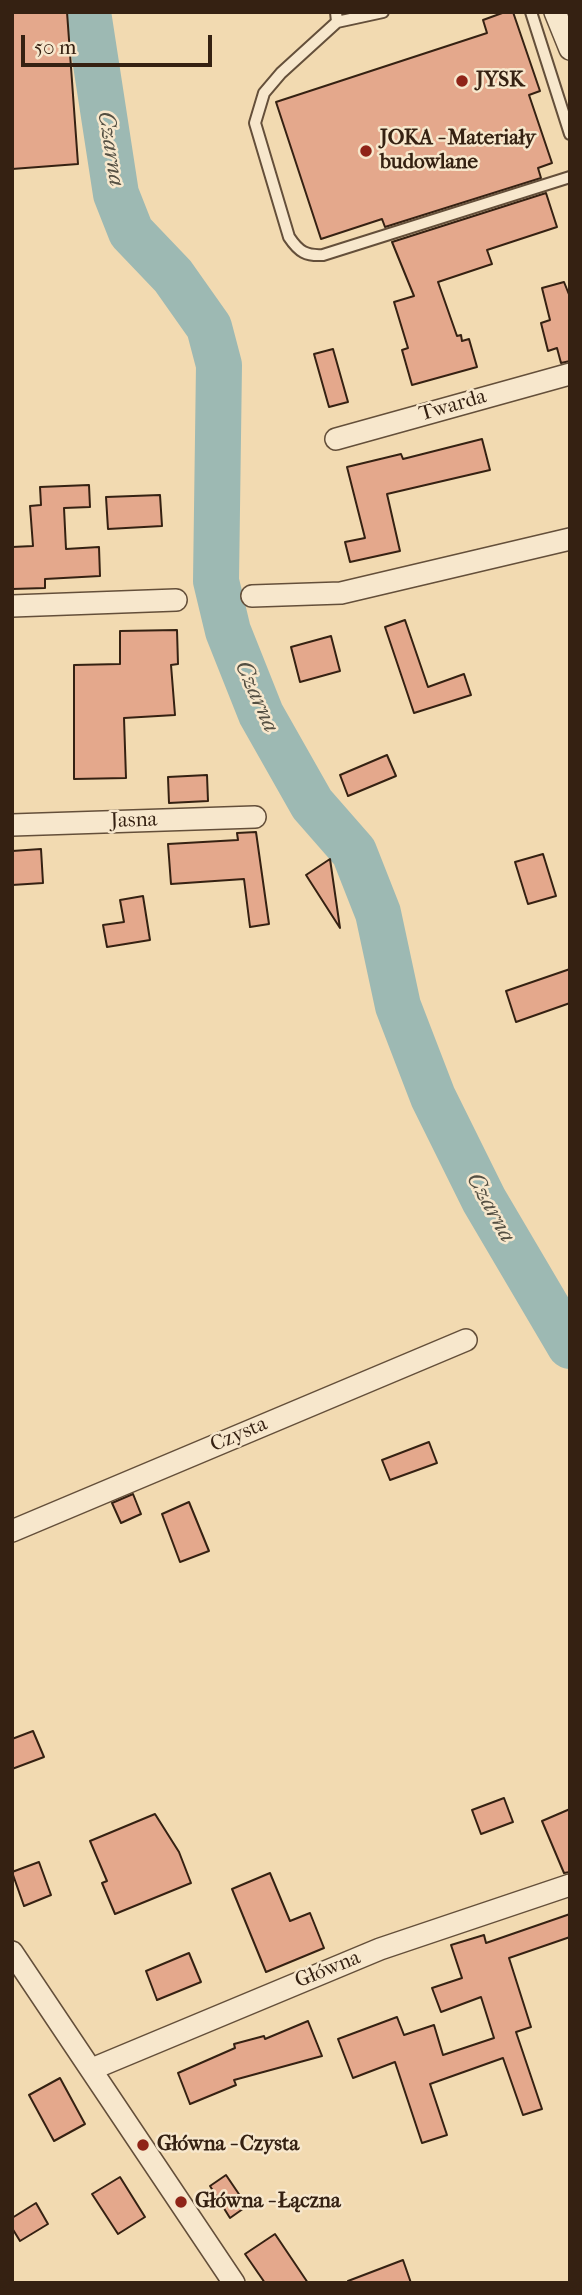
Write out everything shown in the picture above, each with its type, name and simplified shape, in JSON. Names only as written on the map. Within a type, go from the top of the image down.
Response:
[{"type":"street","points":[[555,12],[570,49]]},
{"type":"street","name":"Twarda","points":[[336,439],[570,374]]},
{"type":"street","points":[[252,596],[341,593],[570,539]]},
{"type":"street","points":[[12,606],[176,600]]},
{"type":"street","name":"Jasna","points":[[12,825],[255,817]]},
{"type":"street","name":"Czysta","points":[[12,1531],[466,1340]]},
{"type":"street","name":"Główna","points":[[92,2069],[380,1949],[570,1885]]},
{"type":"street","points":[[12,1952],[234,2283]]},
{"type":"lane","points":[[383,12],[337,17],[264,93],[255,123],[289,237],[297,249],[309,256],[323,255],[570,177]]},
{"type":"lane","points":[[531,12],[570,134]]},
{"type":"building","points":[[12,12],[67,12],[78,164],[12,169]]},
{"type":"building","points":[[513,12],[540,91],[529,95],[552,163],[538,168],[541,178],[385,227],[382,219],[321,239],[276,102],[487,33],[483,20]]},
{"type":"building","points":[[546,193],[557,227],[487,250],[492,264],[438,282],[457,336],[461,335],[462,341],[469,339],[477,367],[412,385],[402,350],[408,348],[394,302],[414,296],[392,242]]},
{"type":"building","points":[[564,282],[570,297],[570,361],[561,363],[557,348],[548,351],[541,323],[550,320],[542,288]]},
{"type":"building","points":[[333,349],[348,402],[329,407],[314,354]]},
{"type":"building","points":[[482,439],[490,470],[387,494],[400,551],[350,562],[345,542],[365,538],[347,467],[401,454],[403,459]]},
{"type":"building","points":[[89,485],[90,507],[64,508],[66,549],[99,547],[100,576],[45,579],[45,588],[12,589],[12,547],[33,546],[30,506],[41,505],[40,487]]},
{"type":"building","points":[[160,495],[162,526],[108,529],[106,497]]},
{"type":"building","points":[[405,620],[428,687],[464,674],[471,695],[414,713],[385,627]]},
{"type":"building","points":[[177,630],[178,664],[171,665],[175,715],[124,718],[126,778],[74,779],[74,665],[120,664],[120,631]]},
{"type":"building","points":[[331,636],[340,671],[300,682],[291,647]]},
{"type":"building","points":[[387,755],[396,776],[348,796],[340,775]]},
{"type":"building","points":[[207,775],[208,801],[169,803],[168,777]]},
{"type":"building","points":[[256,832],[269,924],[250,927],[244,879],[171,884],[168,844],[238,840],[237,833]]},
{"type":"building","points":[[41,849],[43,883],[12,885],[12,851]]},
{"type":"building","points":[[543,854],[556,896],[528,904],[515,862]]},
{"type":"building","points":[[330,859],[340,928],[306,875]]},
{"type":"building","points":[[143,896],[150,940],[107,947],[103,925],[124,922],[120,900]]},
{"type":"building","points":[[570,969],[570,1003],[516,1022],[506,991]]},
{"type":"building","points":[[429,1442],[437,1463],[390,1480],[382,1460]]},
{"type":"building","points":[[133,1494],[141,1514],[121,1523],[112,1503]]},
{"type":"building","points":[[189,1502],[209,1551],[180,1562],[162,1514]]},
{"type":"building","points":[[33,1731],[44,1757],[12,1769],[12,1739]]},
{"type":"building","points":[[504,1798],[513,1822],[481,1834],[472,1810]]},
{"type":"building","points":[[570,1809],[570,1872],[564,1873],[542,1821]]},
{"type":"building","points":[[155,1814],[179,1852],[191,1883],[115,1914],[102,1883],[107,1881],[90,1841]]},
{"type":"building","points":[[39,1862],[51,1895],[24,1906],[12,1872]]},
{"type":"building","points":[[270,1873],[290,1921],[310,1913],[324,1948],[266,1972],[232,1889]]},
{"type":"building","points":[[570,1914],[570,1937],[509,1958],[531,2027],[516,2032],[542,2109],[523,2115],[503,2058],[430,2084],[447,2135],[422,2143],[395,2062],[353,2078],[338,2039],[397,2017],[404,2035],[434,2025],[443,2055],[494,2038],[481,1997],[441,2012],[432,1988],[462,1978],[451,1945],[484,1935],[486,1943]]},
{"type":"building","points":[[189,1953],[201,1982],[157,2000],[146,1971]]},
{"type":"building","points":[[308,2021],[322,2056],[234,2080],[236,2085],[190,2104],[178,2073],[235,2048],[234,2044],[264,2036],[265,2039]]},
{"type":"building","points":[[60,2078],[85,2124],[54,2141],[29,2095]]},
{"type":"building","points":[[226,2175],[247,2206],[230,2218],[210,2186]]},
{"type":"building","points":[[120,2177],[145,2217],[118,2234],[92,2194]]},
{"type":"building","points":[[36,2203],[48,2224],[20,2241],[12,2228],[12,2218]]},
{"type":"building","points":[[275,2234],[308,2283],[265,2283],[245,2254]]},
{"type":"building","points":[[403,2260],[411,2283],[348,2283],[348,2281]]},
{"type":"waterway","name":"Czarna","points":[[88,12],[116,194],[131,232],[173,276],[209,327],[219,365],[216,581],[228,631],[261,714],[312,804],[354,852],[378,913],[398,1006],[433,1097],[484,1200],[570,1346]]},
{"type":"place","name":"JYSK","points":[[462,81]]},
{"type":"place","name":"JOKA - Materiały budowlane","points":[[366,151]]},
{"type":"place","name":"Główna - Czysta","points":[[143,2145]]},
{"type":"place","name":"Główna - Łączna","points":[[181,2202]]}]
